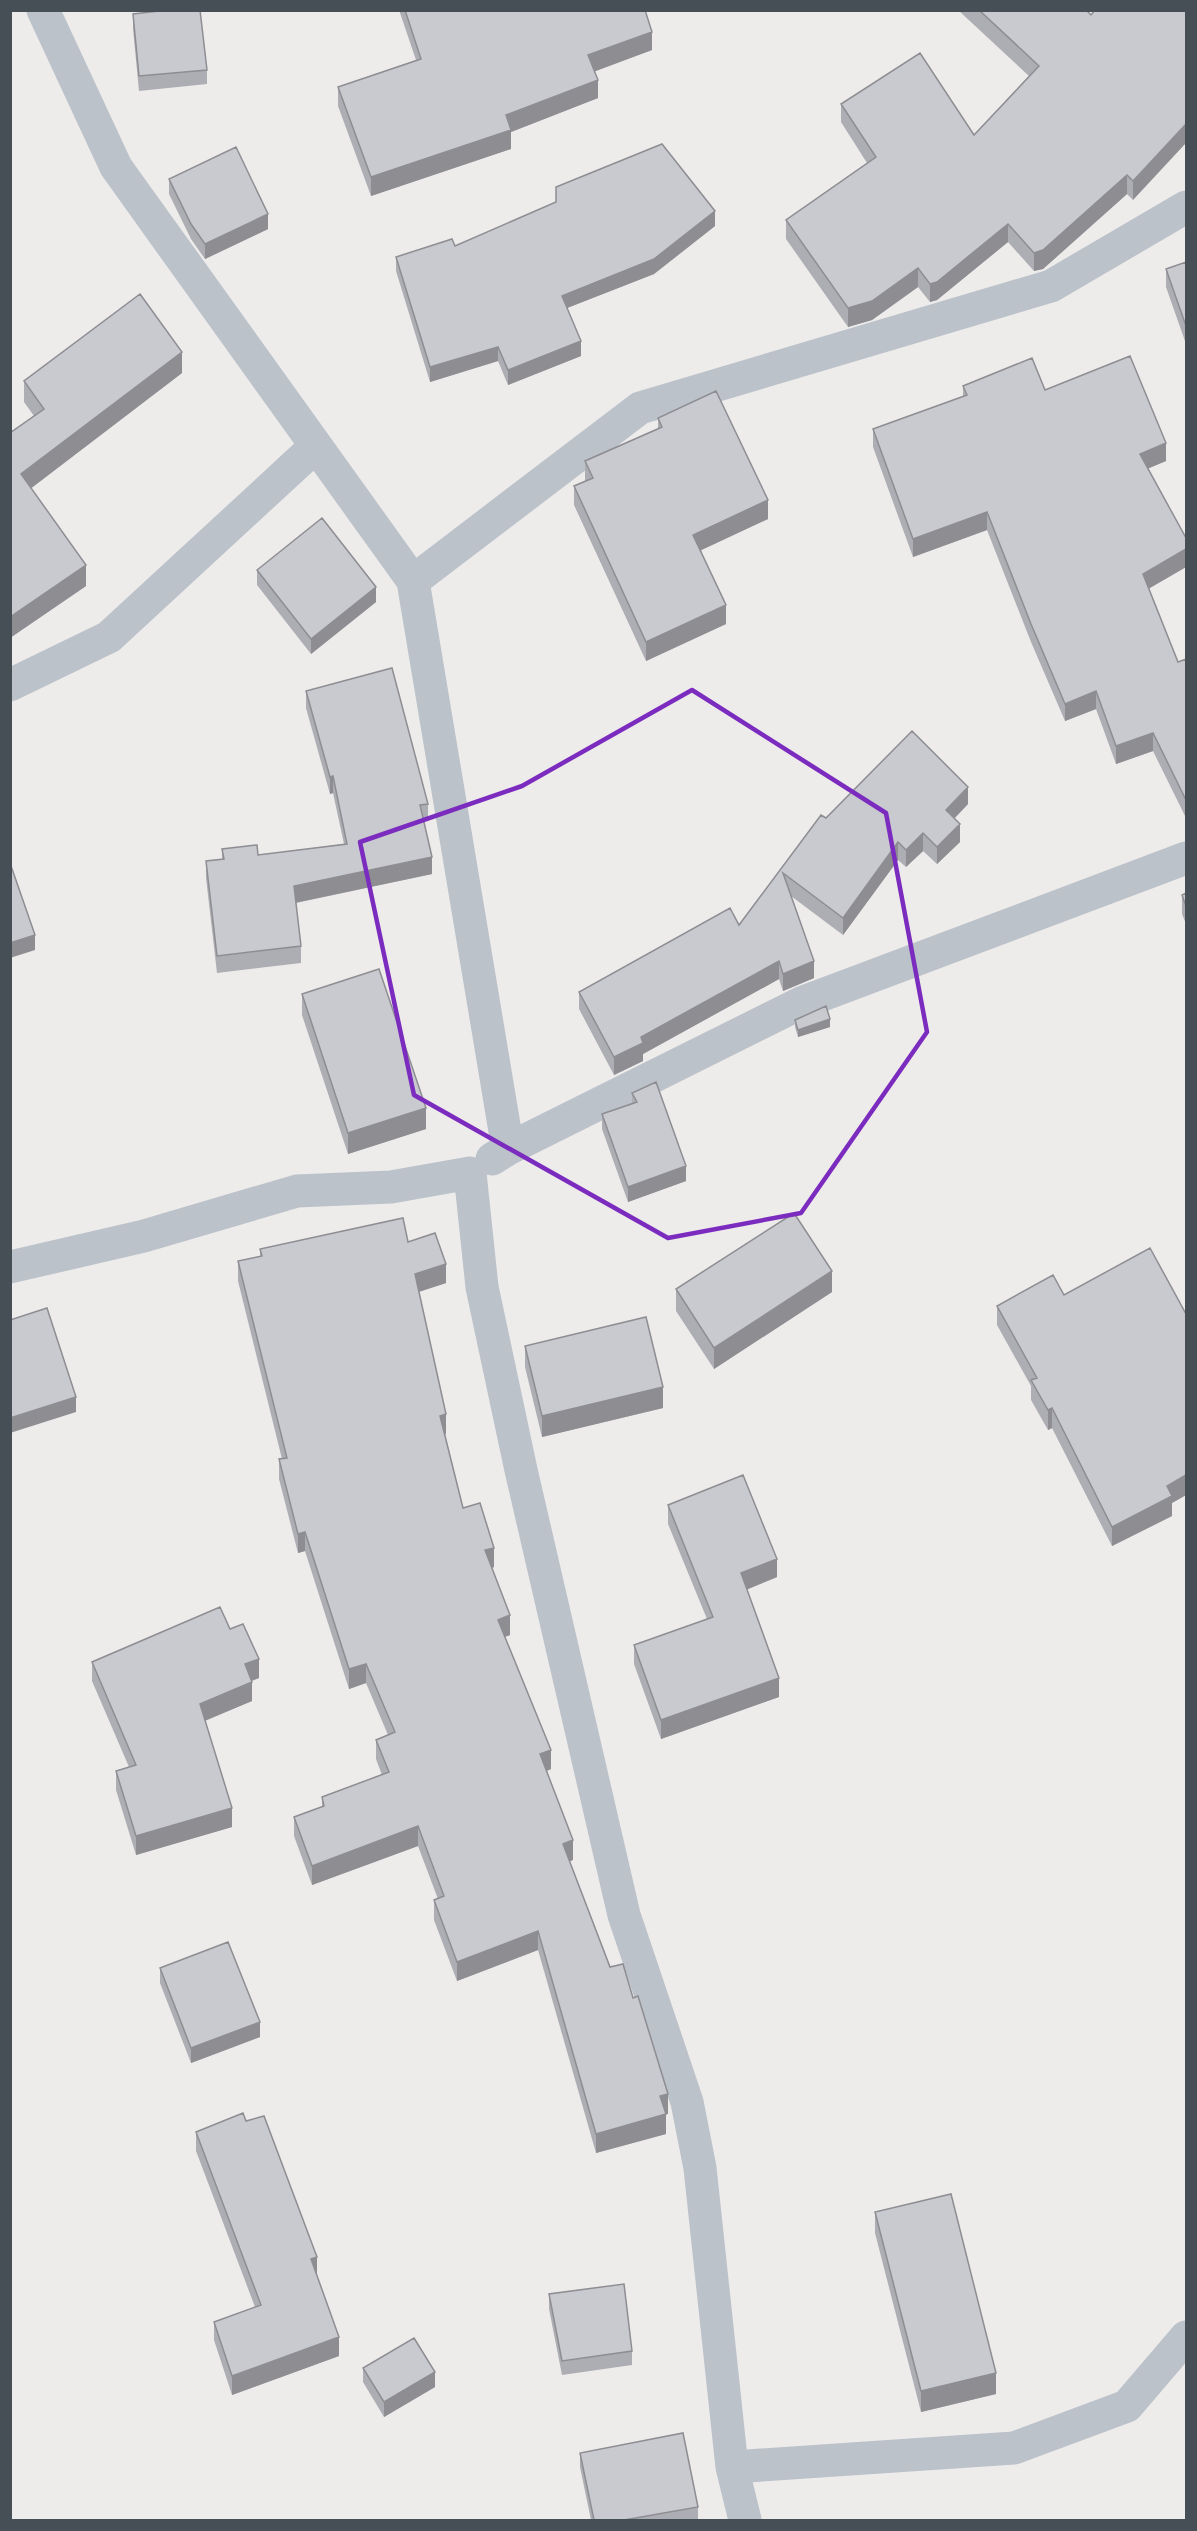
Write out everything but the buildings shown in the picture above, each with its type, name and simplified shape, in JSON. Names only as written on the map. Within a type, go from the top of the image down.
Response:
[{"type":"street","points":[[43,10],[116,167],[413,581],[508,1149]]},
{"type":"street","points":[[413,581],[640,408],[1051,286],[1186,207]]},
{"type":"street","points":[[10,685],[109,637],[316,446]]},
{"type":"street","points":[[10,1267],[144,1236],[297,1191],[391,1186],[470,1173],[508,1149],[801,1003],[1186,858]]},
{"type":"street","points":[[470,1173],[483,1287],[524,1482],[621,1904],[687,2102],[700,2168],[732,2467],[745,2520]]},
{"type":"street","points":[[732,2467],[1014,2448],[1126,2406],[1186,2337]]},
{"type":"highlighted area","points":[[692,690],[886,813],[927,1032],[801,1213],[668,1238],[414,1095],[360,842],[522,786]]}]
